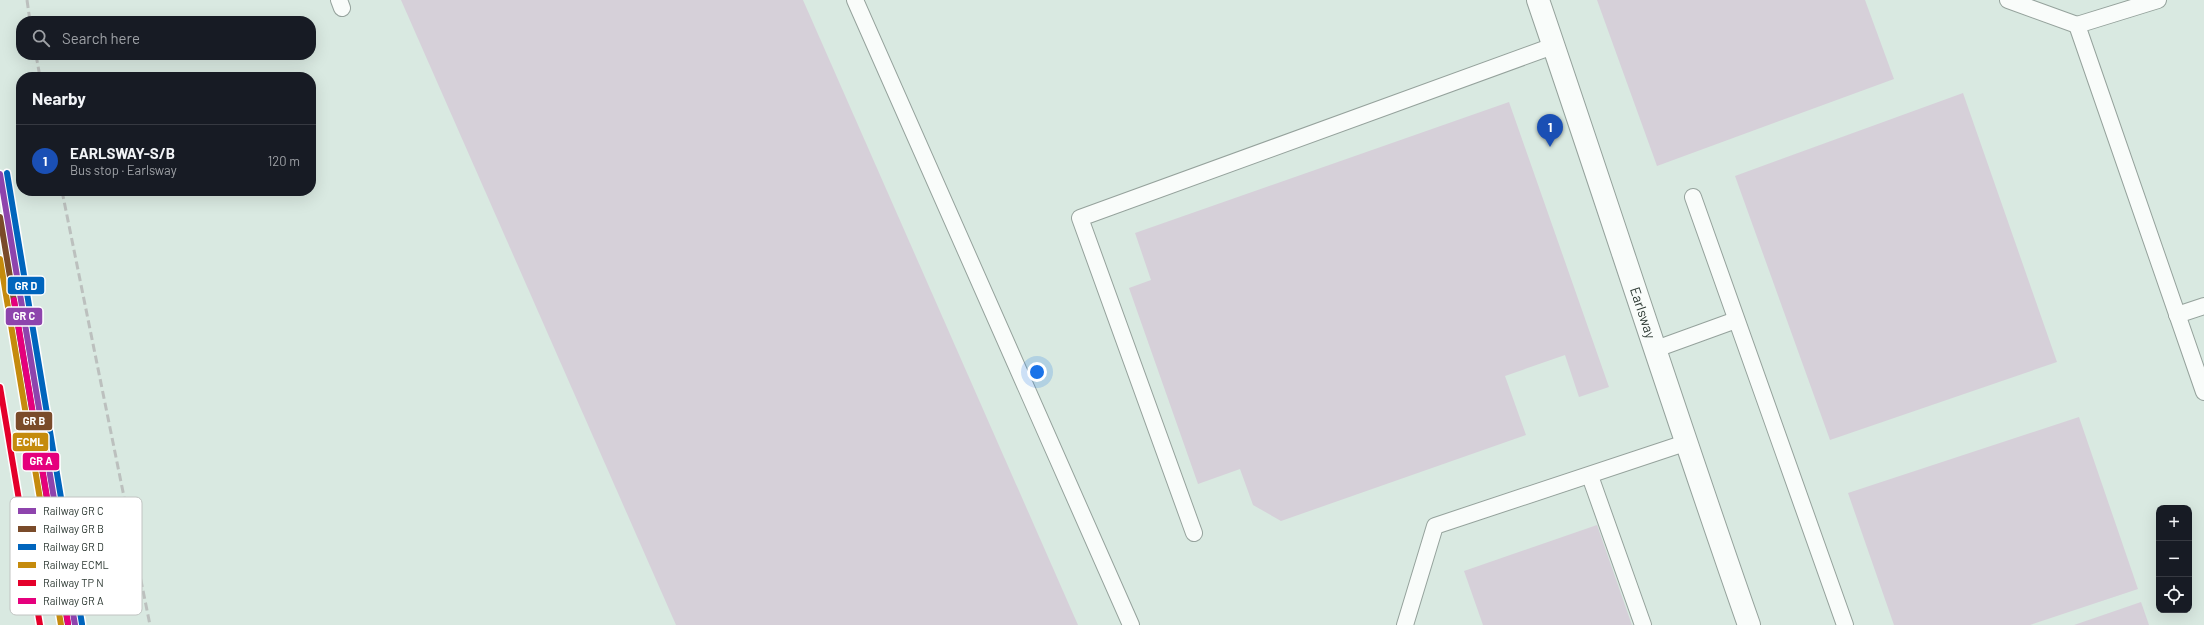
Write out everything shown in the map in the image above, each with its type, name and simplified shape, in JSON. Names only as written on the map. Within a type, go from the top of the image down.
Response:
[{"type":"street","name":"Earlsway","points":[[1538,0],[1656,349],[1685,443],[1749,625]]},
{"type":"lane","points":[[855,0],[1132,625]]},
{"type":"lane","points":[[2008,0],[2077,25],[2158,0]]},
{"type":"lane","points":[[2077,25],[2204,392]]},
{"type":"lane","points":[[1194,533],[1080,218],[1553,46]]},
{"type":"lane","points":[[1693,197],[1845,625]]},
{"type":"lane","points":[[2177,315],[2204,306]]},
{"type":"lane","points":[[1656,349],[1736,320]]},
{"type":"lane","points":[[1405,625],[1435,526],[1590,476],[1685,443]]},
{"type":"lane","points":[[1590,476],[1643,625]]},
{"type":"building","points":[[401,0],[803,0],[1078,625],[676,625]]},
{"type":"building","points":[[1597,0],[1865,0],[1894,79],[1657,166]]},
{"type":"building","points":[[1963,93],[2057,362],[1830,440],[1735,176]]},
{"type":"building","points":[[1509,102],[1609,387],[1579,397],[1565,355],[1505,376],[1526,435],[1281,521],[1253,505],[1240,469],[1198,484],[1129,288],[1151,280],[1135,233]]},
{"type":"building","points":[[2079,417],[2138,589],[2030,625],[1894,625],[1848,493]]},
{"type":"building","points":[[1597,525],[1632,625],[1483,625],[1464,571]]},
{"type":"building","points":[[2141,602],[2149,625],[2074,625]]},
{"type":"railway","points":[[27,0],[29,16]]},
{"type":"railway","points":[[37,60],[39,72]]},
{"type":"railway","points":[[63,196],[124,497]]},
{"type":"railway","points":[[142,586],[150,625]]},
{"type":"transit line","points":[[7,173],[61,497]]},
{"type":"transit line","points":[[0,174],[54,497]]},
{"type":"transit line","points":[[0,217],[47,497]]},
{"type":"transit line","points":[[14,300],[47,497]]},
{"type":"transit line","points":[[0,387],[18,497]]},
{"type":"transit line","points":[[38,615],[40,625]]},
{"type":"transit line","points":[[66,615],[68,625]]},
{"type":"transit line","points":[[67,615],[68,623]]},
{"type":"transit line","points":[[73,615],[75,625]]},
{"type":"transit line","points":[[81,615],[82,624]]},
{"type":"rail line","name":"ECML","points":[[0,259],[40,497]]},
{"type":"rail line","name":"ECML","points":[[59,615],[61,625]]},
{"type":"place","name":"EARLSWAY-S/B","points":[[1550,147]]}]
